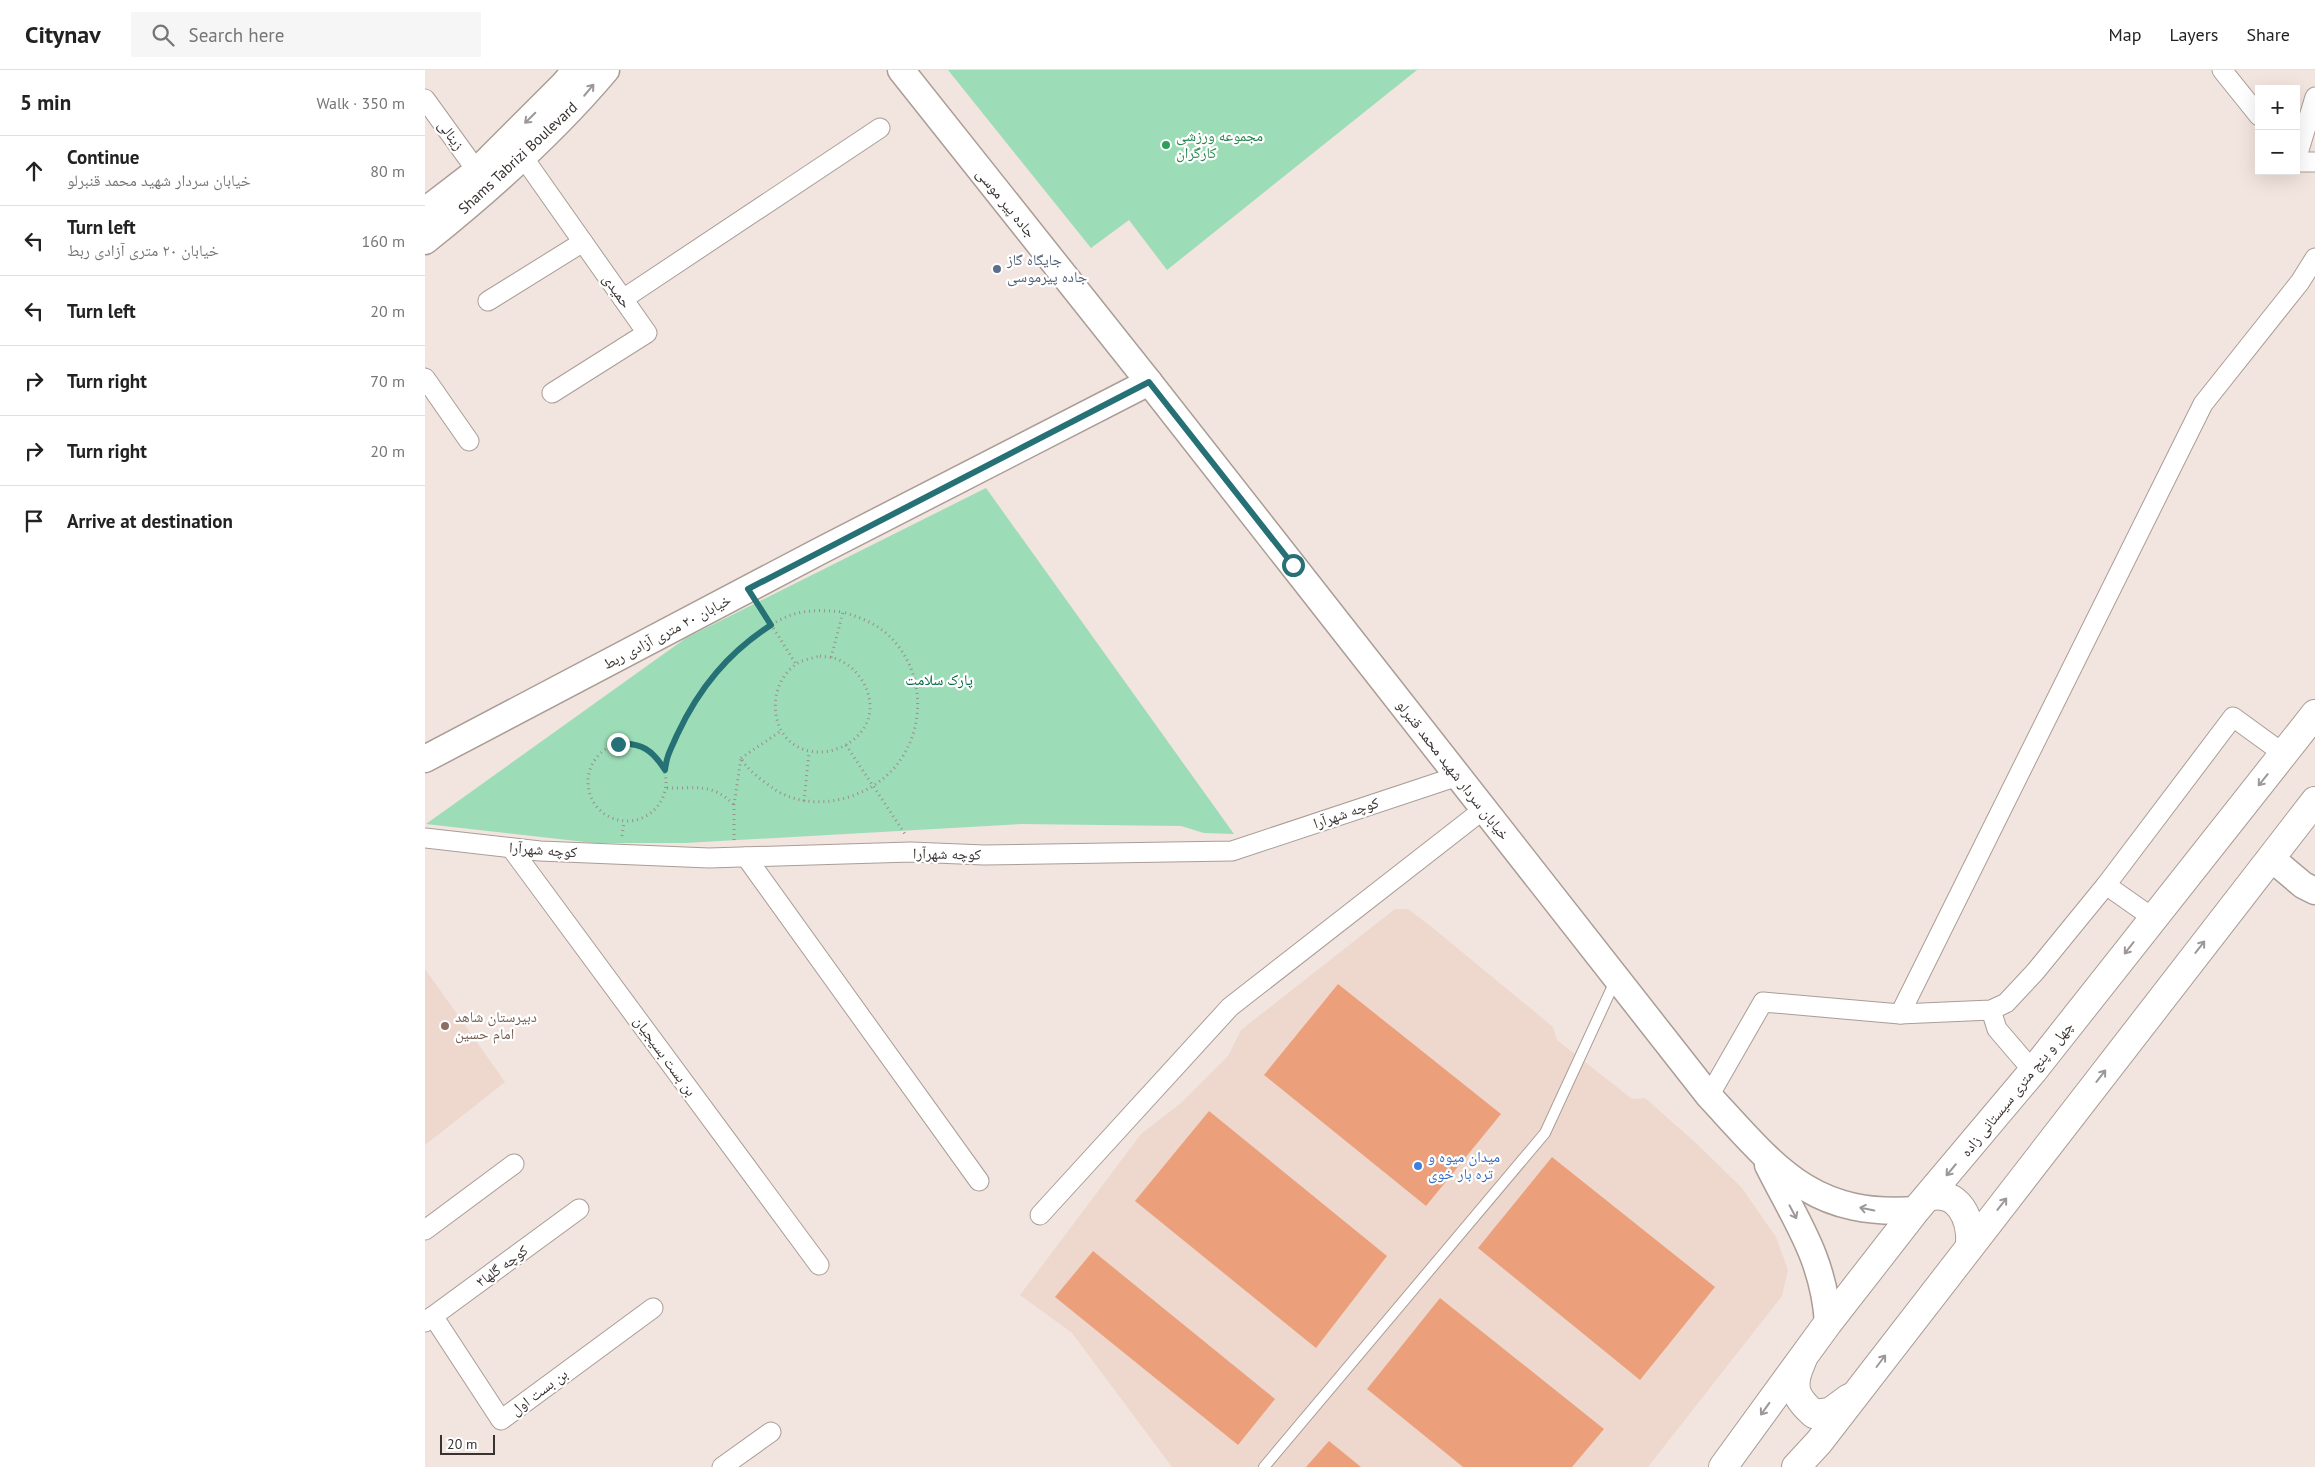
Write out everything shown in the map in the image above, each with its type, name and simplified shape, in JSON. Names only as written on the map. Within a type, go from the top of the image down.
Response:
[{"type":"highway","name":"چهل و پنج متری سیستانی زاده","points":[[1723,1467],[1828,1323],[1922,1204],[2033,1071],[2315,714]]},
{"type":"highway","points":[[1796,1467],[1819,1442],[2315,801]]},
{"type":"highway","points":[[1922,1204],[1938,1194],[1951,1199],[1968,1218],[1971,1231],[1970,1245]]},
{"type":"highway","points":[[1804,1357],[1795,1376],[1796,1390],[1800,1402],[1814,1414],[1830,1412],[1858,1391]]},
{"type":"main road","name":"Shams Tabrizi Boulevard","points":[[425,211],[477,171],[563,86],[576,70]]},
{"type":"main road","name":"Shams Tabrizi Boulevard","points":[[425,241],[490,189],[579,102],[606,70]]},
{"type":"main road","name":"جاده پیر موسی","points":[[901,70],[1149,382]]},
{"type":"main road","name":"خیابان ۲۰ متری آزادی ربط","points":[[425,760],[748,589],[1149,382]]},
{"type":"main road","name":"خیابان سردار شهید محمد قنبرلو","points":[[1149,382],[1709,1096],[1763,1153]]},
{"type":"main road","points":[[2271,858],[2303,885],[2315,891]]},
{"type":"main road","points":[[1763,1153],[1782,1172],[1807,1190],[1840,1204],[1871,1210],[1922,1204]]},
{"type":"main road","points":[[1763,1153],[1813,1249],[1823,1282],[1828,1323]]},
{"type":"street","points":[[2222,70],[2255,111]]},
{"type":"street","points":[[2300,148],[2315,97]]},
{"type":"street","name":"زینالی","points":[[425,99],[477,171]]},
{"type":"street","points":[[623,299],[880,128]]},
{"type":"street","name":"حمیدی","points":[[523,157],[647,333],[552,393]]},
{"type":"street","points":[[2300,161],[2315,162]]},
{"type":"street","points":[[488,301],[583,242]]},
{"type":"street","points":[[1901,1014],[2203,404],[2300,282],[2315,258]]},
{"type":"street","points":[[425,378],[469,441]]},
{"type":"street","points":[[1709,1096],[1763,1002],[1901,1014],[1991,1010],[2006,1003],[2035,972],[2106,885],[2233,717],[2284,754]]},
{"type":"street","name":"کوچه شهرآرا","points":[[425,838],[511,848],[567,852],[740,857],[917,853],[984,855],[1232,851],[1458,776]]},
{"type":"street","points":[[1040,1215],[1231,1007],[1484,809]]},
{"type":"street","name":"بن بست بسیجیان","points":[[511,848],[819,1265]]},
{"type":"street","points":[[740,857],[979,1181]]},
{"type":"street","points":[[2106,885],[2153,918]]},
{"type":"street","points":[[1991,1010],[1997,1029],[2033,1071]]},
{"type":"street","points":[[425,1230],[514,1164]]},
{"type":"street","name":"کوچه گلها۳","points":[[429,1319],[579,1209]]},
{"type":"street","name":"بن بست اول","points":[[429,1319],[501,1420],[653,1308]]},
{"type":"street","points":[[722,1467],[771,1432]]},
{"type":"lane","points":[[1264,1467],[1545,1133],[1617,978]]},
{"type":"path","points":[[748,589],[796,664]]},
{"type":"path","points":[[665,770],[648,749],[633,743],[618,744],[605,749],[595,760],[589,776],[587,789],[593,802],[603,813],[615,821],[633,822],[648,813],[659,802],[667,788],[665,770],[667,755],[685,717],[707,683],[735,651],[771,625],[788,616],[807,611],[843,612],[878,627],[905,657],[913,673],[917,692],[919,713],[916,729],[900,761],[873,786],[842,799],[824,803],[804,802],[784,796],[771,787],[743,763],[741,758]]},
{"type":"path","points":[[831,658],[843,612]]},
{"type":"path","points":[[820,656],[831,658],[838,659],[857,672],[867,687],[870,712],[862,731],[846,745],[829,751],[809,752],[793,744],[781,731],[774,712],[777,691],[785,676],[796,664],[820,656]]},
{"type":"path","points":[[740,857],[735,805],[741,758],[781,731]]},
{"type":"path","points":[[846,745],[917,853]]},
{"type":"path","points":[[804,802],[809,752]]},
{"type":"path","points":[[667,788],[702,786],[725,795],[735,805]]},
{"type":"shaded area","name":"میدان میوه و تره بار خوی","points":[[1395,909],[1408,909],[1433,928],[1553,1027],[1557,1040],[1632,1099],[1645,1098],[1696,1143],[1742,1188],[1776,1237],[1788,1270],[1782,1296],[1648,1467],[1172,1467],[1072,1333],[1020,1295],[1141,1134],[1181,1103],[1228,1056],[1241,1030]]},
{"type":"shaded area","name":"دبیرستان شاهد امام حسین","points":[[425,969],[505,1082],[425,1145]]},
{"type":"green space","name":"مجموعه ورزشی کارگران","points":[[948,70],[1417,70],[1167,270],[1129,220],[1091,248]]},
{"type":"green space","name":"پارک سلامت","points":[[986,488],[1234,834],[1204,833],[1181,826],[1022,824],[685,843],[594,843],[426,824],[686,638]]},
{"type":"building","points":[[1338,984],[1501,1114],[1426,1206],[1264,1075]]},
{"type":"building","points":[[1209,1111],[1387,1256],[1316,1348],[1135,1201]]},
{"type":"building","points":[[1552,1157],[1715,1287],[1640,1380],[1478,1248]]},
{"type":"building","points":[[1093,1251],[1275,1399],[1238,1445],[1055,1297]]},
{"type":"building","points":[[1440,1298],[1604,1429],[1572,1467],[1463,1467],[1367,1389]]},
{"type":"building","points":[[1329,1441],[1361,1467],[1306,1467]]},
{"type":"place","name":"مجموعه ورزشی کارگران","points":[[1166,145]]},
{"type":"place","name":"جایگاه گاز جاده پیرموسی","points":[[997,269]]},
{"type":"place","name":"دبیرستان شاهد امام حسین","points":[[445,1026]]},
{"type":"place","name":"میدان میوه و تره بار خوی","points":[[1418,1166]]},
{"type":"route","points":[[618,744],[633,743],[648,749],[665,770],[667,755],[685,717],[707,683],[735,651],[753,636],[771,625],[748,589],[1149,382],[1293,565]]}]
